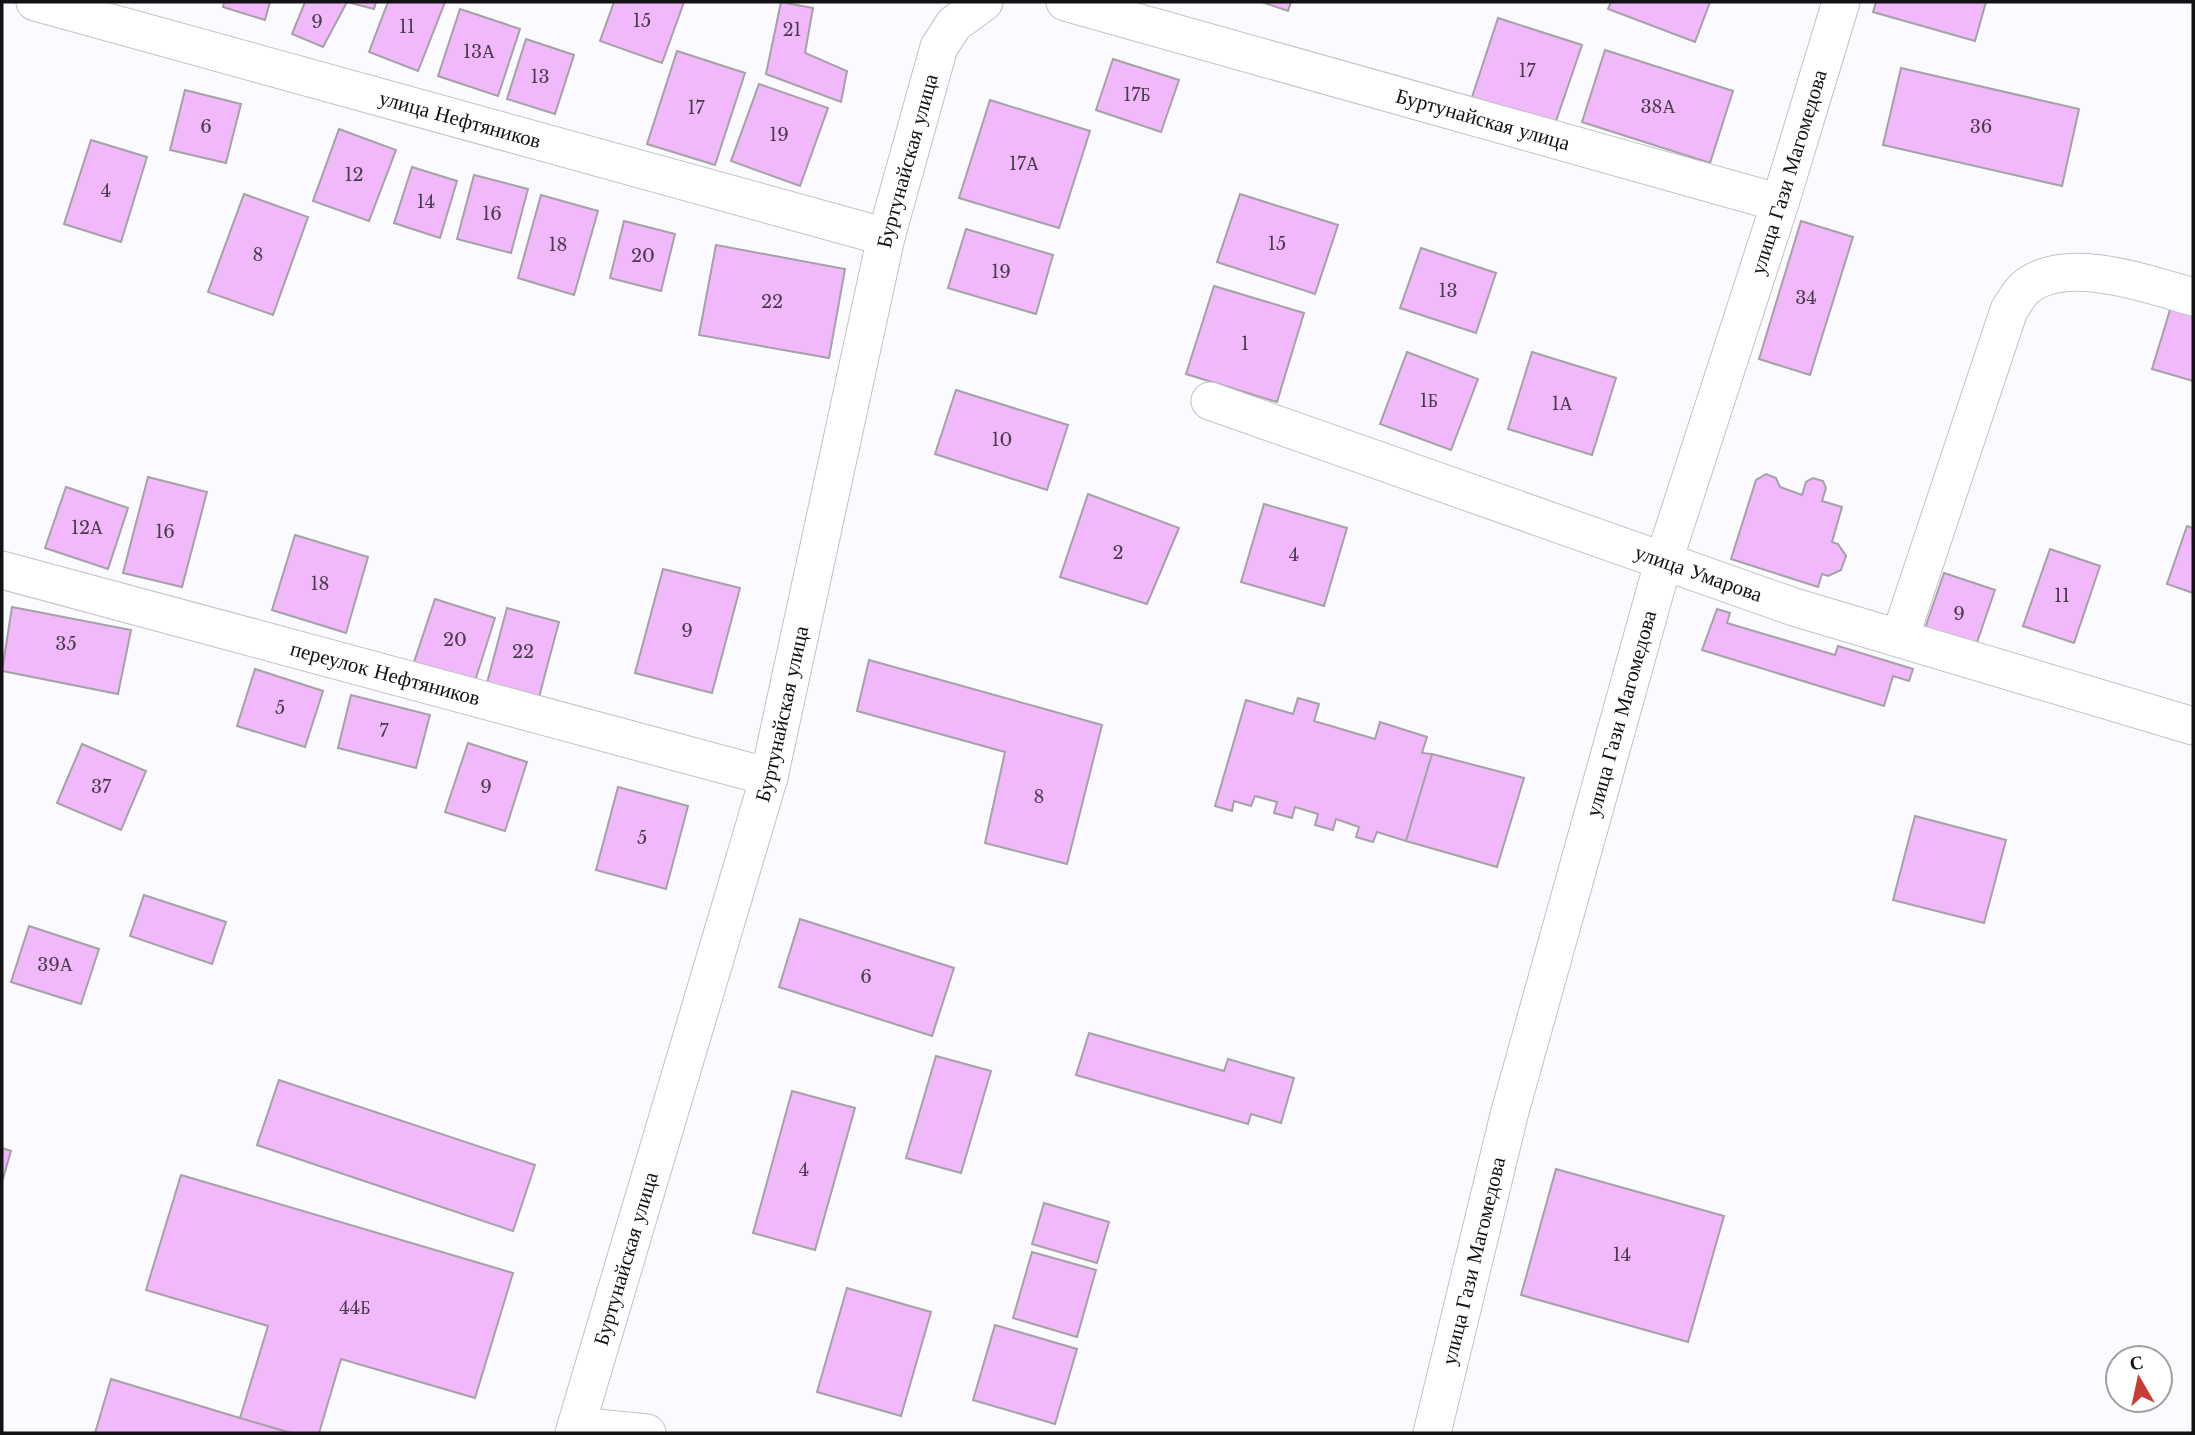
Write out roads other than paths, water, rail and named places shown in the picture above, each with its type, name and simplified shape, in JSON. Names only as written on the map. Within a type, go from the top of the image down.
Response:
[{"type":"street","name":"улица Нефтяников","points":[[35,2],[886,237]]},
{"type":"street","name":"Буртунайская улица","points":[[575,1429],[769,777],[886,237],[939,47],[954,24],[984,2]]},
{"type":"street","name":"Буртунайская улица","points":[[1065,2],[1780,203]]},
{"type":"street","name":"улица Гази Магомедова","points":[[1432,1433],[1509,1115],[1663,563],[1780,203],[1841,2]]},
{"type":"street","points":[[1900,637],[2009,310],[2025,288],[2054,273],[2078,271],[2193,297]]},
{"type":"street","name":"улица Умарова","points":[[1210,401],[1794,607],[2193,726]]},
{"type":"street","name":"переулок Нефтяников","points":[[2,570],[769,777]]},
{"type":"street","points":[[575,1429],[647,1433]]}]
